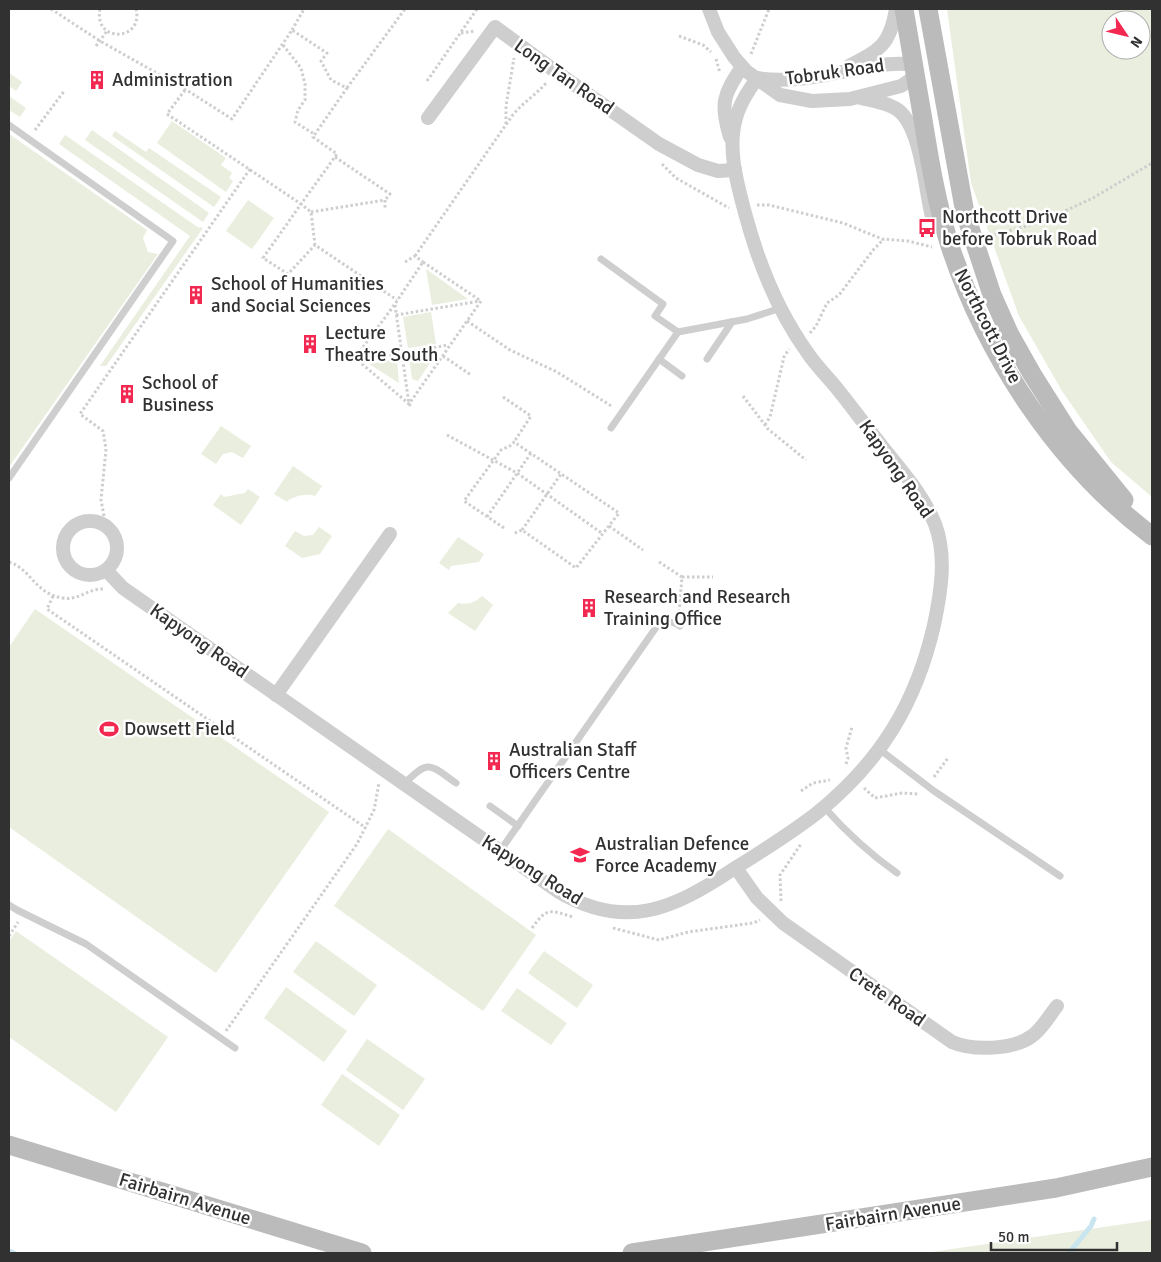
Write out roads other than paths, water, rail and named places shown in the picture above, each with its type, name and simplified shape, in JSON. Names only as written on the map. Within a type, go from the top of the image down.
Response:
[{"type":"street","name":"Tobruk Road","points":[[709,9],[718,32],[742,67],[776,94],[789,98],[825,101],[860,97],[904,85],[916,70],[890,64],[784,80],[757,78]]},
{"type":"street","points":[[838,72],[868,57],[885,43],[892,28],[896,9]]},
{"type":"street","name":"Northcott Drive","points":[[904,9],[938,203],[950,245],[973,305],[1002,363],[1062,450],[1084,475],[1127,517],[1152,536]]},
{"type":"street","points":[[926,9],[923,23],[924,52],[916,70],[935,80],[943,95]]},
{"type":"street","name":"Northcott Drive","points":[[926,9],[965,213],[992,295],[1010,335],[1032,374],[1074,438],[1126,502],[1152,528]]},
{"type":"street","name":"Long Tan Road","points":[[428,118],[495,27],[659,144],[698,165],[718,171],[735,170]]},
{"type":"street","name":"Kapyong Road","points":[[106,570],[123,588],[559,892],[577,901],[605,910],[625,912],[652,910],[681,901],[799,827],[824,807],[853,779],[879,750],[897,725],[922,669],[936,613],[942,582],[941,548],[935,525],[917,492],[800,341],[765,275],[743,204],[735,170],[732,143],[725,117],[724,102],[731,85],[742,67]]},
{"type":"street","name":"Kapyong Road","points":[[732,143],[737,114],[757,78]]},
{"type":"street","points":[[860,97],[895,108],[904,115],[913,128],[929,202],[944,255],[955,281],[973,305]]},
{"type":"street","points":[[276,694],[390,534]]},
{"type":"street","name":"Crete Road","points":[[736,868],[757,898],[783,923],[952,1042],[981,1048],[1020,1041],[1036,1033],[1057,1006]]},
{"type":"street","name":"Fairbairn Avenue","points":[[9,1145],[362,1253]]},
{"type":"street","name":"Fairbairn Avenue","points":[[632,1253],[1056,1188],[1152,1167]]},
{"type":"lane","points":[[9,125],[173,240],[9,478]]},
{"type":"lane","points":[[601,259],[663,304],[655,316],[678,332]]},
{"type":"lane","points":[[611,428],[678,332],[732,322],[781,308]]},
{"type":"lane","points":[[707,359],[732,322]]},
{"type":"lane","points":[[659,359],[682,376]]},
{"type":"lane","points":[[500,851],[657,626],[668,621],[680,626]]},
{"type":"lane","points":[[879,750],[927,786],[1060,876]]},
{"type":"lane","points":[[404,784],[426,766],[434,767],[456,783]]},
{"type":"lane","points":[[490,806],[518,826]]},
{"type":"lane","points":[[824,807],[876,859],[897,873]]},
{"type":"lane","points":[[9,904],[24,914],[86,944],[222,1037],[235,1048]]},
{"type":"waterway","points":[[1069,1253],[1091,1226],[1094,1219]]},
{"type":"waterway","points":[[9,1251],[14,1253]]},
{"type":"place","name":"Administration","points":[[97,80]]},
{"type":"place","name":"Northcott Drive before Tobruk Road","points":[[927,228]]},
{"type":"place","name":"School of Humanities and Social Sciences","points":[[196,295]]},
{"type":"place","name":"Lecture Theatre South","points":[[310,344]]},
{"type":"place","name":"School of Business","points":[[127,394]]},
{"type":"place","name":"Research and Research Training Office","points":[[589,608]]},
{"type":"place","name":"Dowsett Field","points":[[109,729]]},
{"type":"place","name":"Australian Staff Officers Centre","points":[[494,761]]},
{"type":"place","name":"Australian Defence Force Academy","points":[[580,855]]}]
